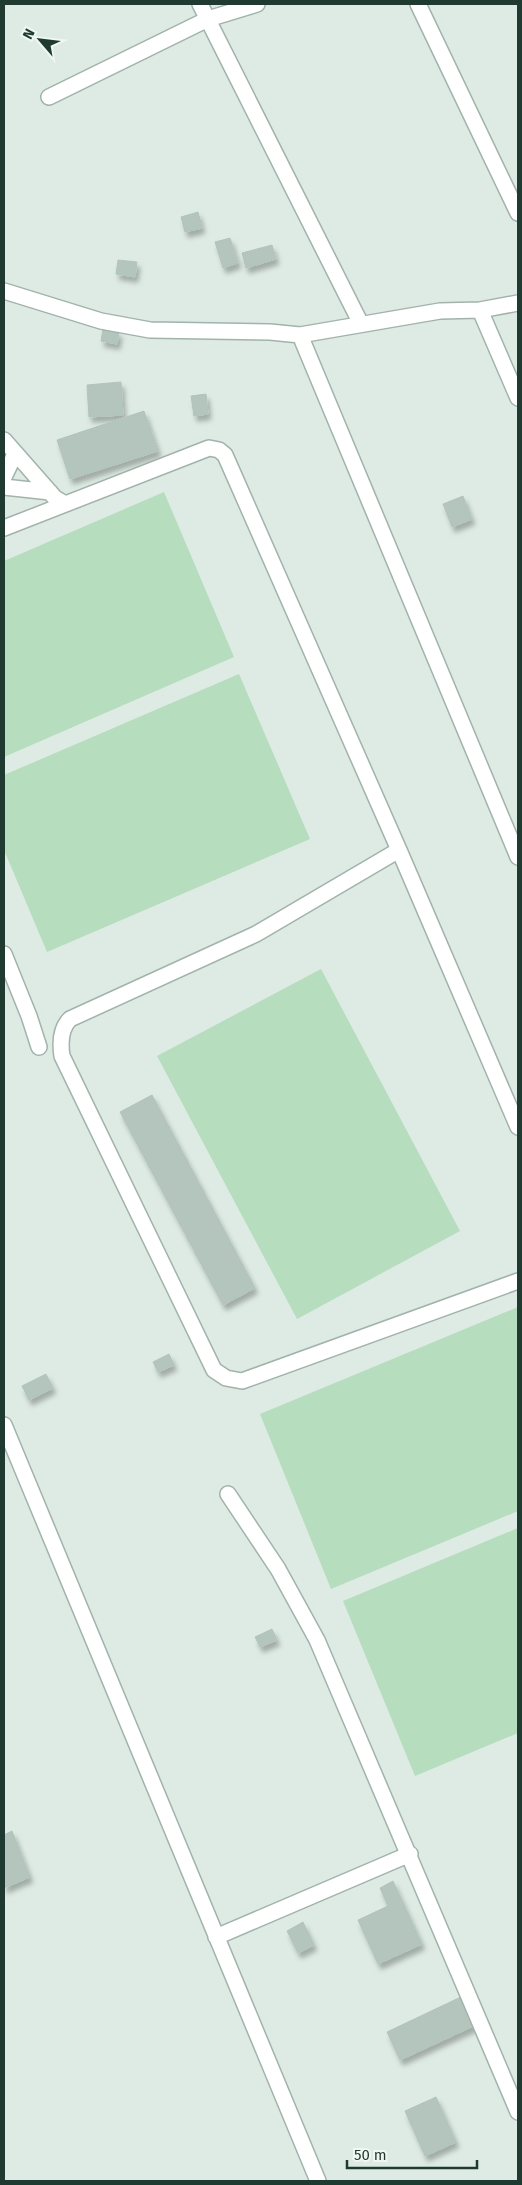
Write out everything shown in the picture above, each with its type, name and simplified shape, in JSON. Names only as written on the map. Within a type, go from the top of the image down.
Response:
[{"type":"street","points":[[200,4],[361,324]]},
{"type":"street","points":[[49,97],[208,19],[257,4]]},
{"type":"street","points":[[418,4],[518,213]]},
{"type":"street","points":[[4,292],[102,321],[150,330],[270,332],[300,335],[440,311],[480,310],[518,303]]},
{"type":"street","points":[[480,310],[518,398]]},
{"type":"street","points":[[300,335],[518,857]]},
{"type":"street","points":[[4,440],[50,492],[65,504]]},
{"type":"street","points":[[4,528],[209,448],[219,450],[225,455],[399,850],[518,1128]]},
{"type":"street","points":[[4,477],[15,454]]},
{"type":"street","points":[[4,487],[50,492]]},
{"type":"street","points":[[399,850],[256,934],[70,1018],[63,1026],[60,1046],[62,1056],[214,1370],[226,1378],[242,1381],[518,1281]]},
{"type":"street","points":[[4,954],[29,1016],[39,1047]]},
{"type":"street","points":[[4,1425],[318,2181]]},
{"type":"street","points":[[228,1494],[278,1570],[317,1640],[410,1854],[518,2112]]},
{"type":"street","points":[[216,1937],[410,1854]]},
{"type":"green space","points":[[164,492],[234,657],[4,757],[4,561]]},
{"type":"green space","points":[[239,674],[310,839],[47,952],[4,850],[4,775]]},
{"type":"green space","points":[[321,969],[460,1231],[297,1319],[157,1056]]},
{"type":"green space","points":[[518,1307],[518,1511],[331,1589],[260,1414]]},
{"type":"green space","points":[[518,1528],[518,1733],[415,1776],[343,1601]]},
{"type":"building","points":[[198,212],[202,228],[185,232],[181,217]]},
{"type":"building","points":[[230,238],[238,263],[223,268],[215,242]]},
{"type":"building","points":[[272,245],[276,259],[246,268],[242,253]]},
{"type":"building","points":[[118,260],[137,262],[135,277],[116,274]]},
{"type":"building","points":[[103,329],[119,332],[117,344],[101,341]]},
{"type":"building","points":[[121,382],[123,415],[89,417],[87,385]]},
{"type":"building","points":[[206,394],[208,414],[194,416],[191,396]]},
{"type":"building","points":[[144,411],[158,451],[70,479],[57,440]]},
{"type":"building","points":[[463,496],[472,519],[452,527],[443,504]]},
{"type":"building","points":[[152,1095],[255,1288],[223,1305],[120,1112]]},
{"type":"building","points":[[169,1354],[174,1365],[158,1372],[153,1362]]},
{"type":"building","points":[[46,1374],[53,1388],[29,1400],[22,1386]]},
{"type":"building","points":[[272,1629],[277,1640],[260,1647],[255,1637]]},
{"type":"building","points":[[12,1831],[30,1877],[4,1888],[4,1835]]},
{"type":"building","points":[[393,1881],[422,1944],[378,1964],[358,1920],[388,1906],[380,1888]]},
{"type":"building","points":[[303,1922],[314,1945],[298,1953],[287,1931]]},
{"type":"building","points":[[465,1995],[478,2024],[400,2060],[387,2032]]},
{"type":"building","points":[[436,2097],[456,2142],[425,2156],[405,2111]]}]
